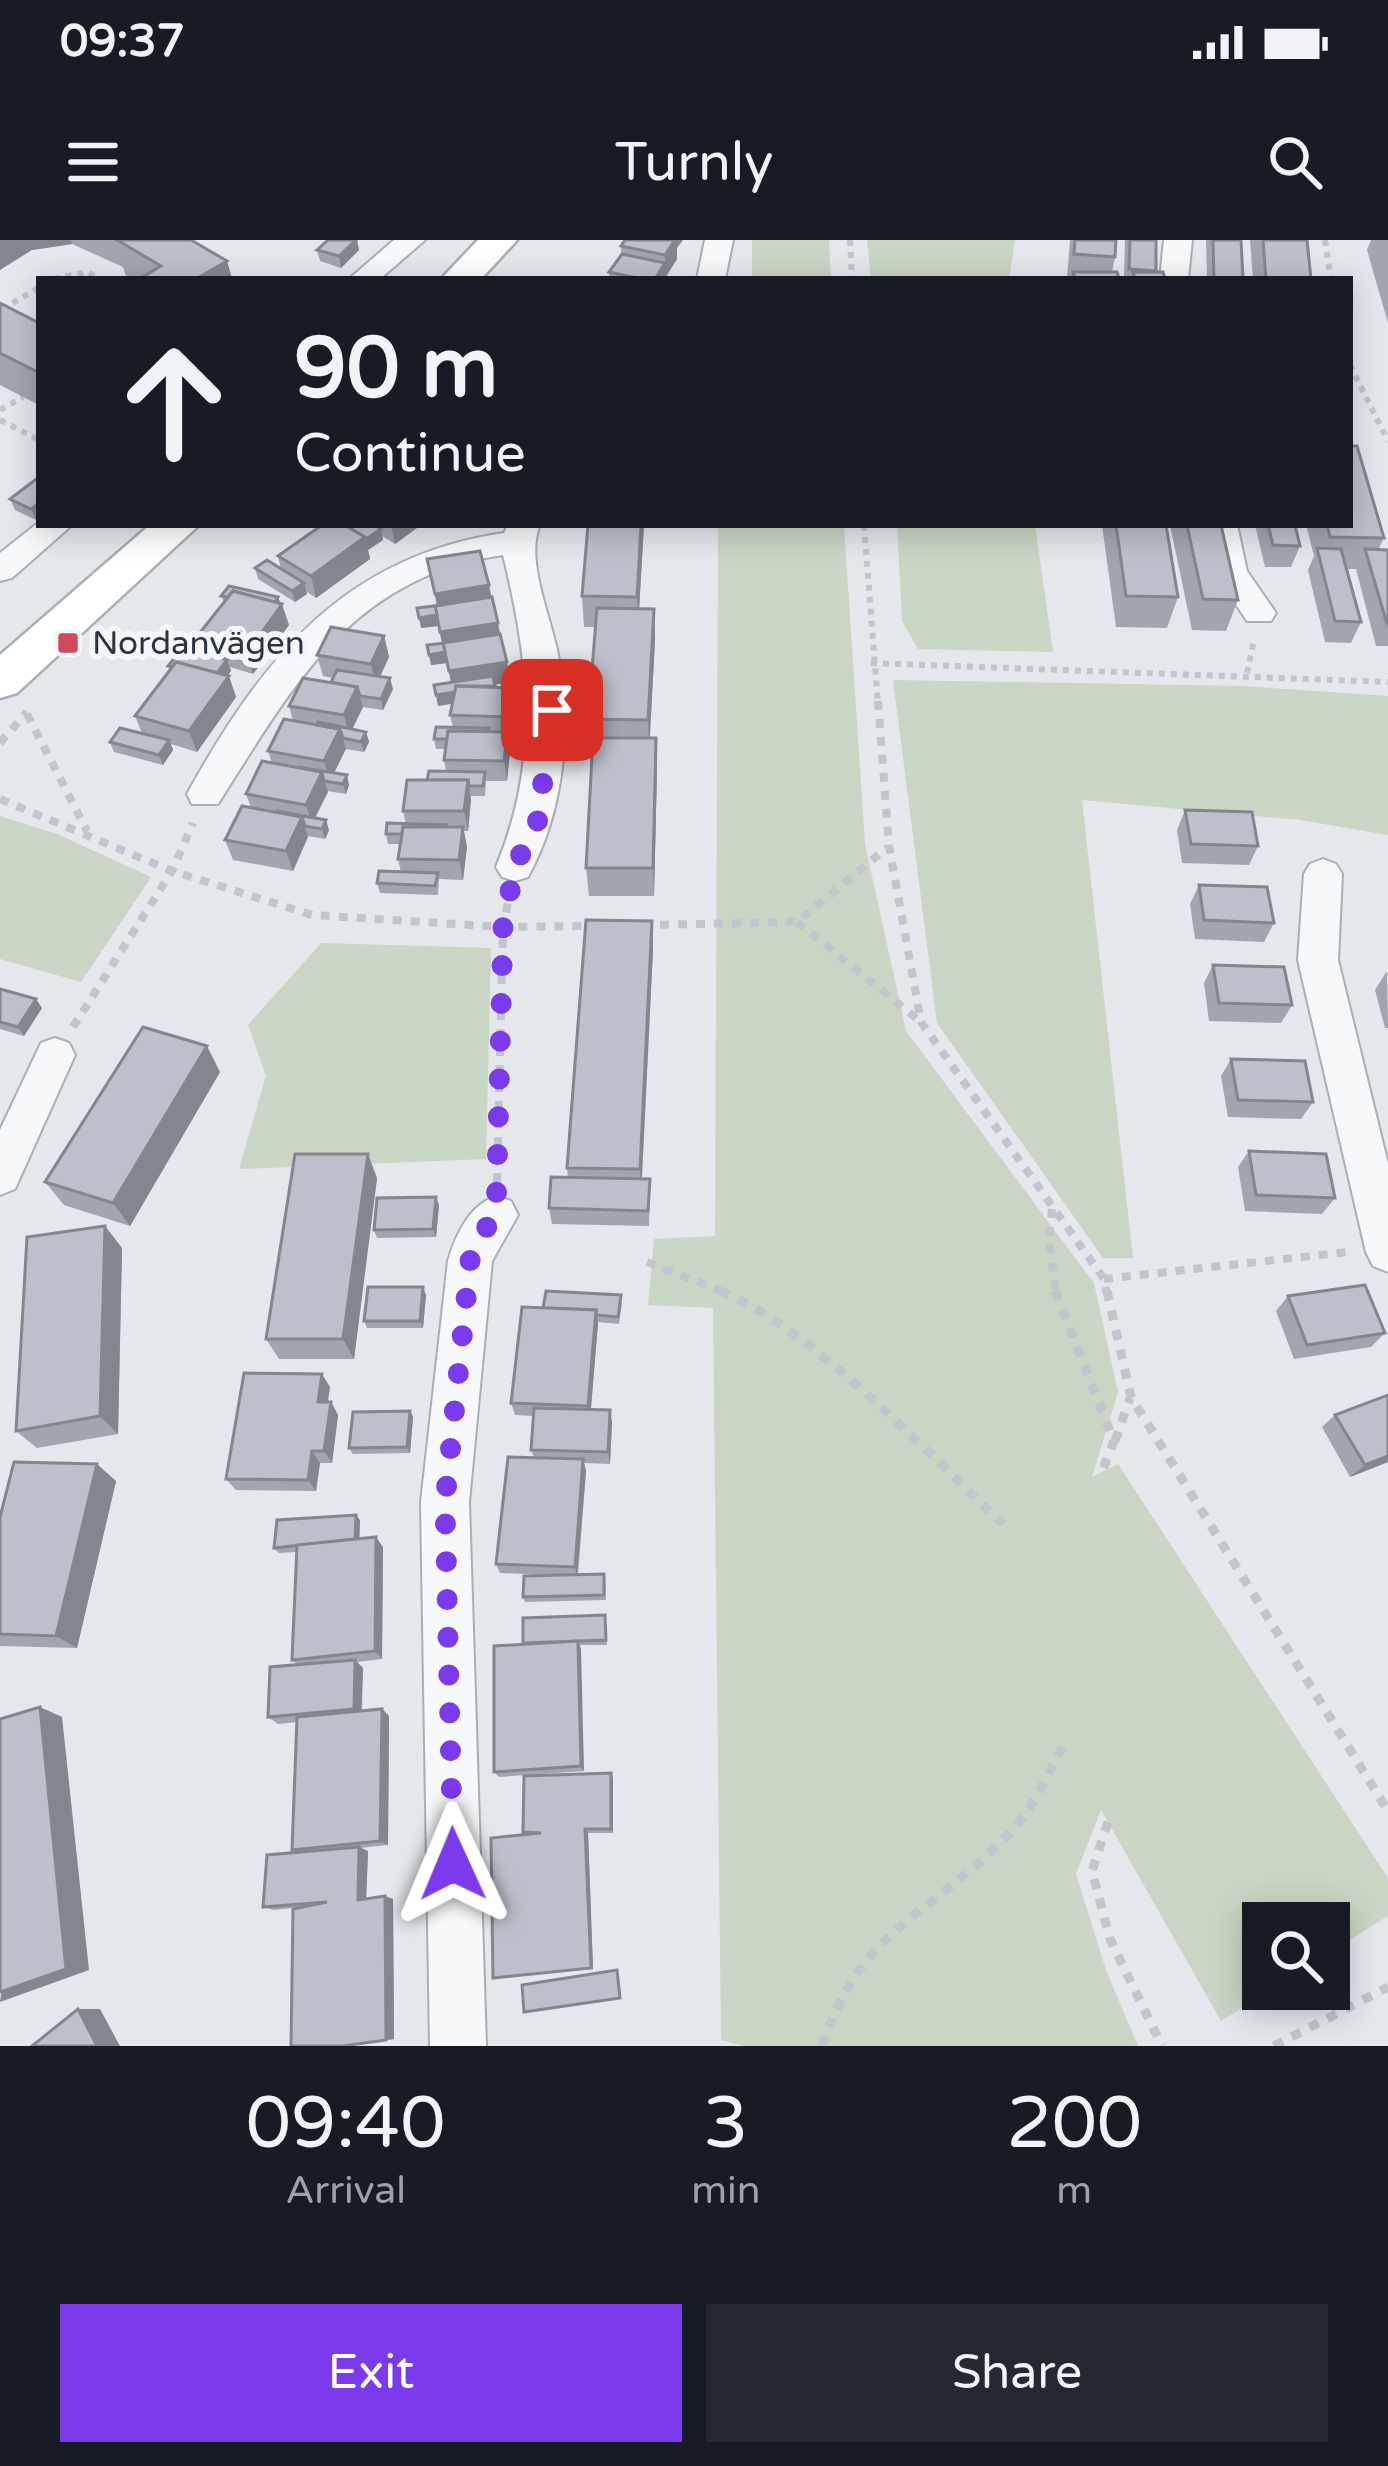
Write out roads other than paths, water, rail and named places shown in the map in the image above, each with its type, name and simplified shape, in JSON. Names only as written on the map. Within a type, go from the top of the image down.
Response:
[{"type":"street","points":[[367,276],[411,240]]},
{"type":"street","points":[[463,276],[499,240]]},
{"type":"street","points":[[712,276],[719,240]]},
{"type":"street","points":[[1174,276],[1178,240]]},
{"type":"street","points":[[0,570],[52,528]]},
{"type":"street","points":[[14,698],[174,528]]},
{"type":"street","points":[[1222,528],[1231,573],[1259,613]]},
{"type":"street","points":[[205,794],[302,649],[400,574],[457,548],[520,533],[552,710],[538,820],[515,866]]},
{"type":"street","points":[[1323,874],[1318,960],[1387,1250]]},
{"type":"street","points":[[0,1175],[55,1055]]},
{"type":"street","points":[[458,2046],[445,1502],[470,1261],[475,1244],[496,1214]]},
{"type":"place","name":"Nordanvägen","points":[[68,643]]}]
